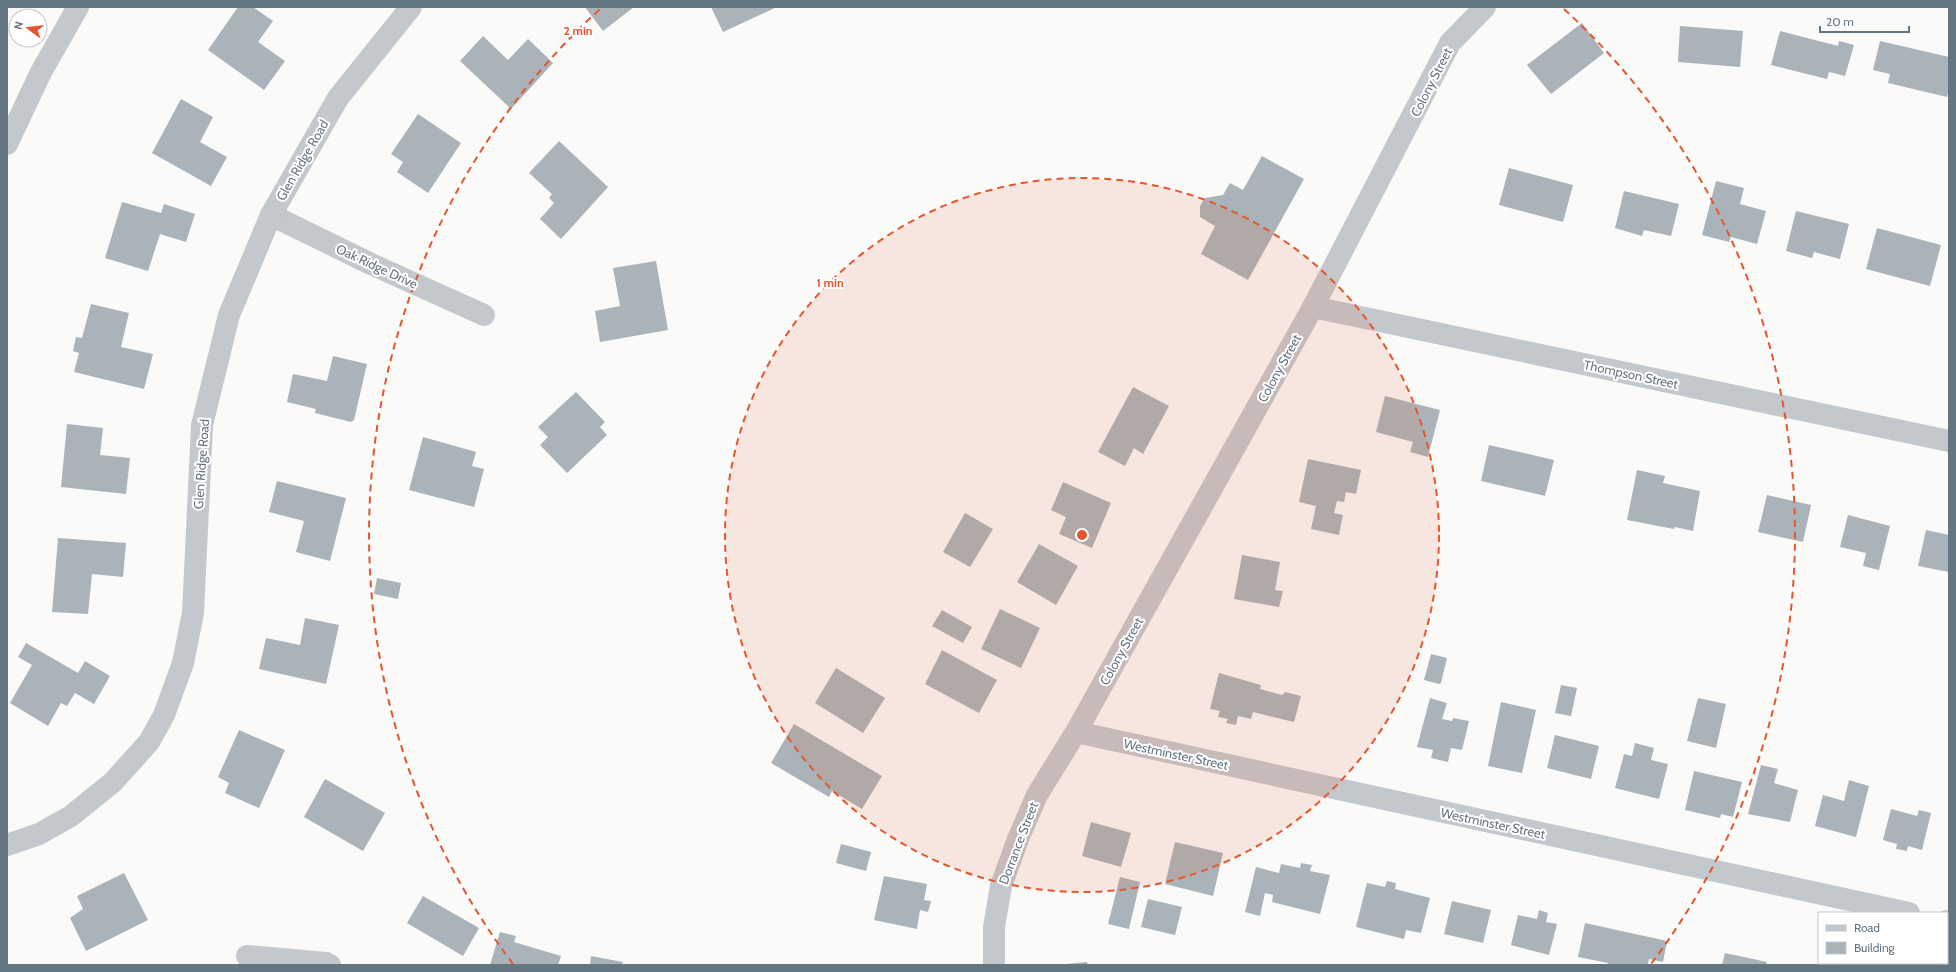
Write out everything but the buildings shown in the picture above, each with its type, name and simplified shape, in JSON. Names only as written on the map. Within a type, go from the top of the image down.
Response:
[{"type":"street","points":[[7,144],[41,72],[78,7]]},
{"type":"street","name":"Glen Ridge Road","points":[[7,845],[39,834],[71,816],[113,782],[149,742],[164,715],[183,663],[193,613],[202,425],[229,315],[271,215],[338,98],[411,7]]},
{"type":"street","name":"Colony Street","points":[[1076,732],[1313,307],[1450,43],[1485,7]]},
{"type":"street","name":"Oak Ridge Drive","points":[[271,215],[371,264],[484,315]]},
{"type":"street","name":"Thompson Street","points":[[1313,307],[1949,441]]},
{"type":"street","name":"Westminster Street","points":[[1076,732],[1904,912]]},
{"type":"street","name":"Dorrance Street","points":[[994,965],[994,927],[1001,886],[1018,839],[1037,795],[1076,732]]},
{"type":"street","points":[[247,956],[326,963],[330,965]]}]
